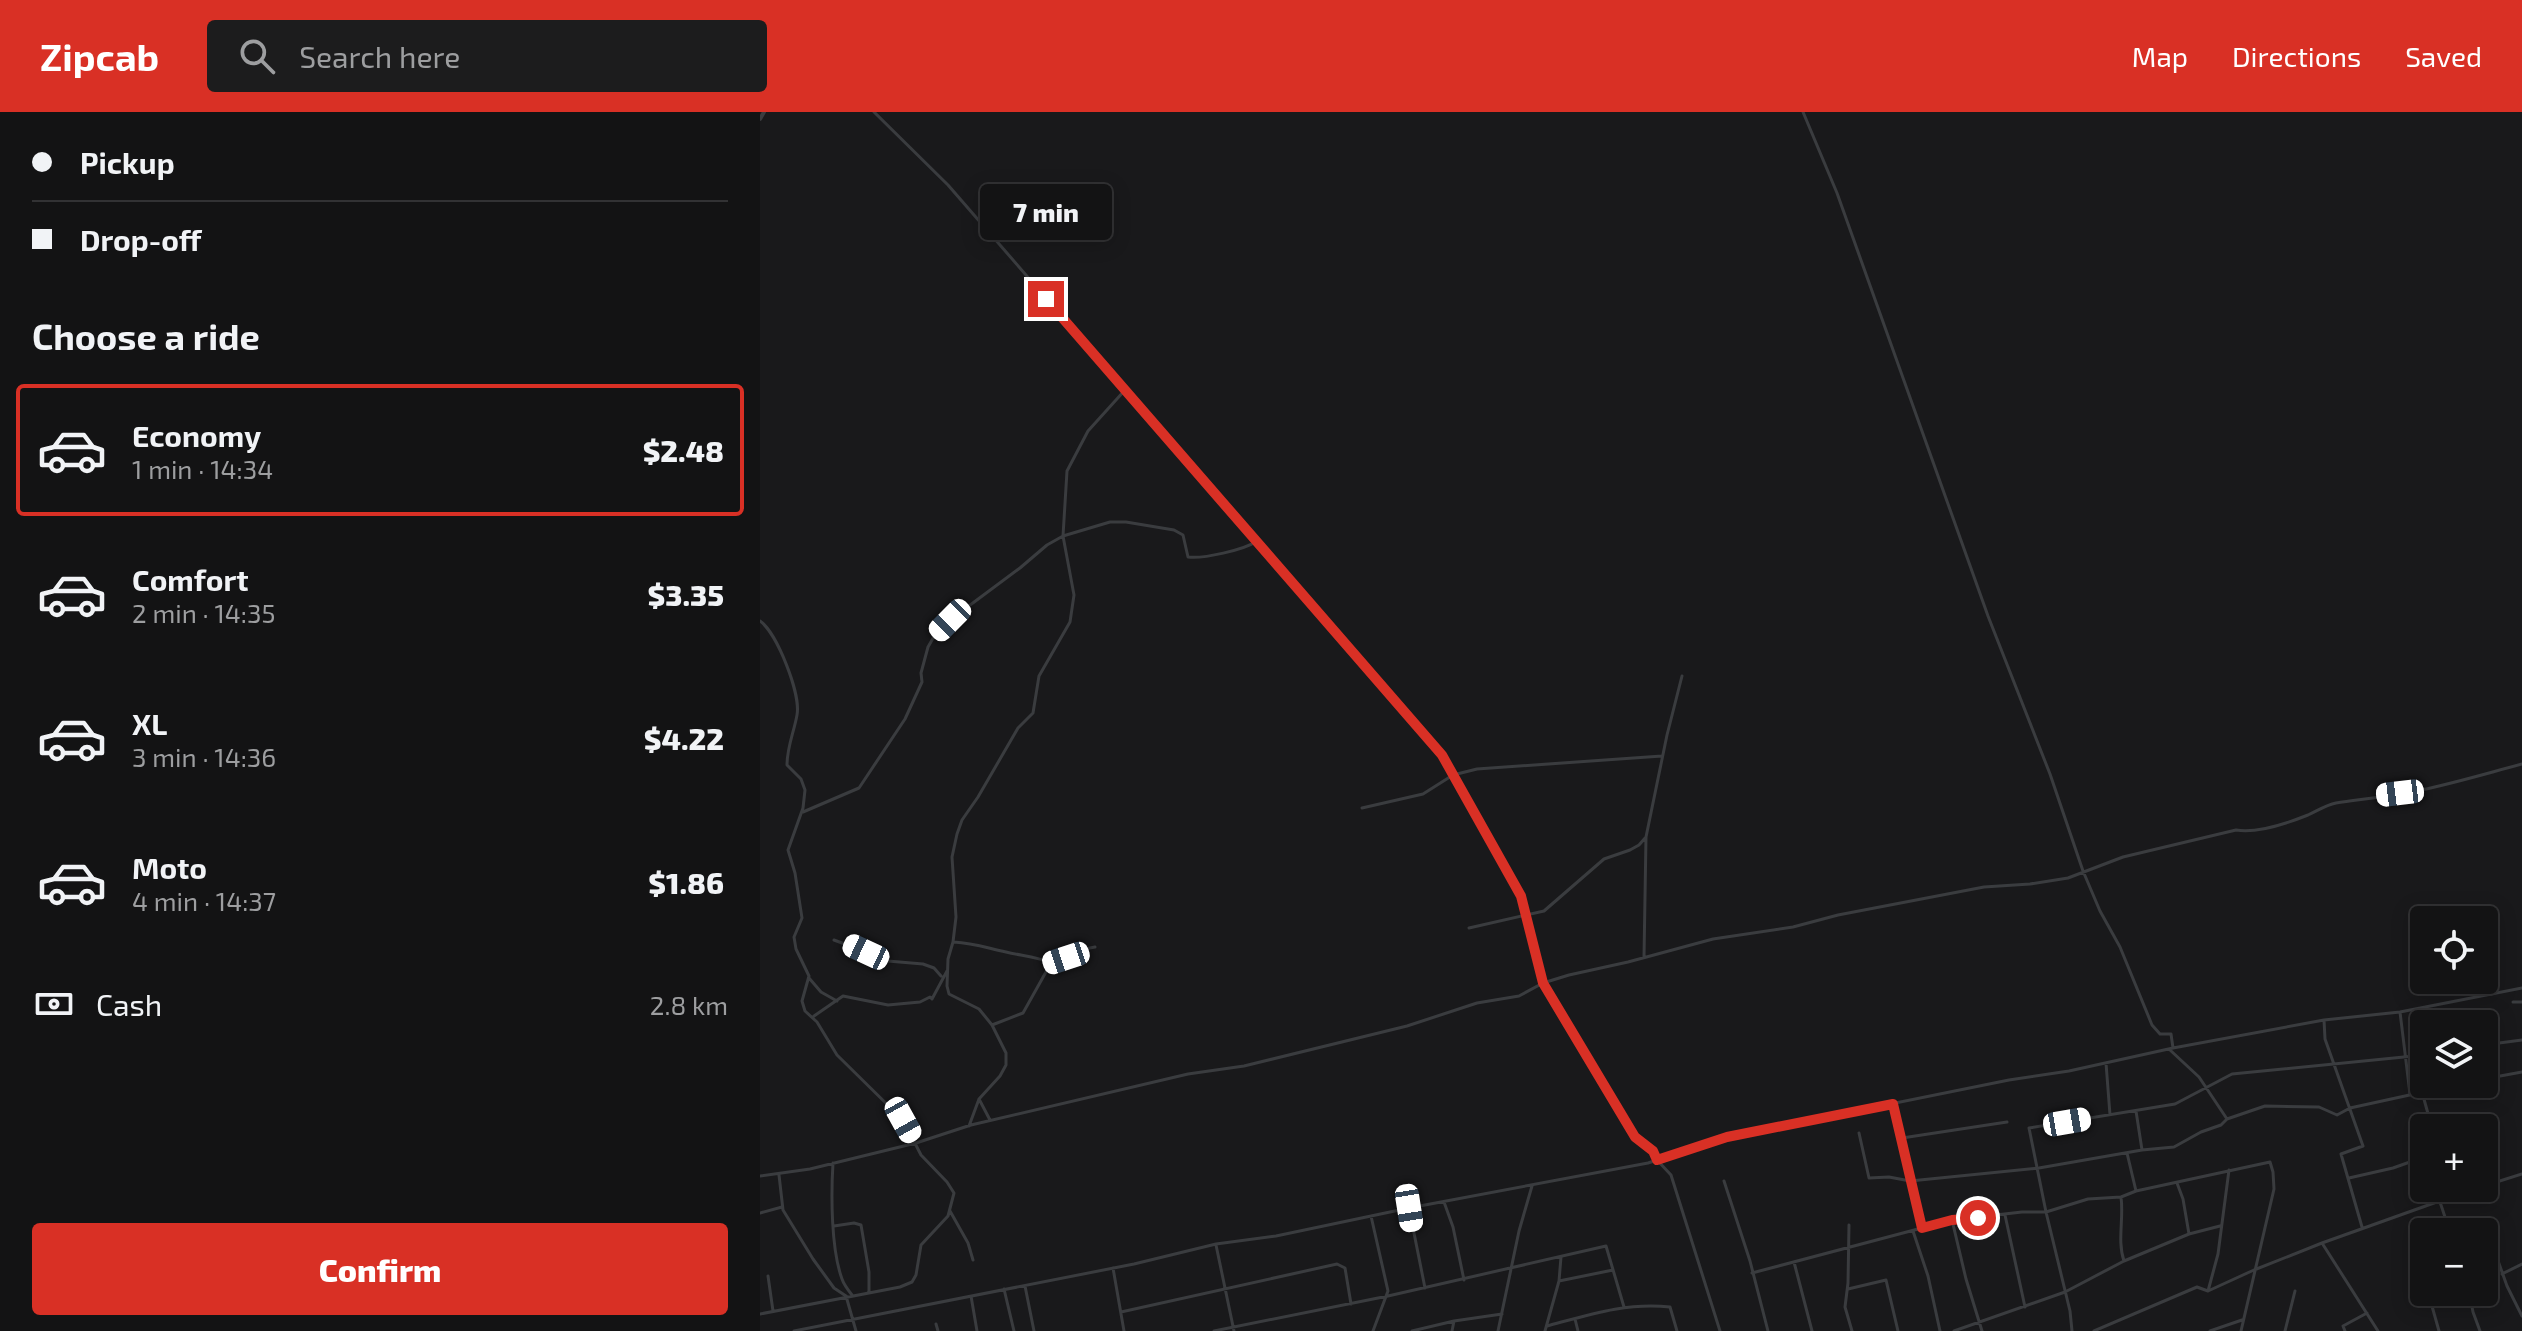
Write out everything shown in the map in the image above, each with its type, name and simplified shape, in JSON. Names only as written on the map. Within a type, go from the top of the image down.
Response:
[{"type":"street","points":[[760,119],[764,112]]},
{"type":"street","points":[[874,112],[948,185],[1442,755],[1521,896],[1543,983],[1635,1137],[1653,1151],[1671,1175],[1720,1331]]},
{"type":"street","points":[[1803,112],[1837,193],[2083,871],[2120,947],[2152,1025],[2160,1034],[2171,1034],[2172,1049],[2199,1077],[2227,1119]]},
{"type":"street","points":[[969,1126],[979,1099],[1006,1065],[1006,1053],[992,1025],[979,1009],[949,994],[947,971],[956,908],[952,857],[962,820],[1018,728],[1033,713],[1039,676],[1070,622],[1074,595],[1063,536],[1067,471],[1088,431],[1125,390]]},
{"type":"street","points":[[801,813],[859,788],[866,781],[918,694],[928,647],[936,633],[1047,545],[1095,525],[1126,522],[1174,530],[1183,535],[1188,557],[1201,559],[1249,547],[1257,541]]},
{"type":"street","points":[[760,621],[773,637],[795,688],[798,712],[787,751],[787,765],[801,779],[805,790],[801,813],[788,850],[802,918],[794,937],[796,949],[809,978],[821,992],[837,1001]]},
{"type":"street","points":[[1644,957],[1646,837],[1682,676]]},
{"type":"street","points":[[1362,808],[1423,794],[1453,775],[1477,769],[1662,756]]},
{"type":"street","points":[[760,1176],[810,1169],[916,1143],[969,1126],[1188,1074],[1244,1066],[1407,1026],[1477,1003],[1519,996],[1543,983],[1713,939],[1793,927],[1838,915],[1984,887],[2068,878],[2123,857],[2236,830],[2246,832],[2272,826],[2336,803],[2348,804],[2359,799],[2419,791],[2522,764]]},
{"type":"street","points":[[1469,928],[1544,911],[1604,859],[1630,850],[1646,837]]},
{"type":"street","points":[[834,940],[866,952],[876,960],[923,964],[934,968],[947,986]]},
{"type":"street","points":[[953,942],[975,943],[1051,963],[1079,949],[1095,947]]},
{"type":"street","points":[[992,1025],[1023,1013],[1051,963]]},
{"type":"street","points":[[813,1017],[843,996],[888,1005],[932,999],[947,971]]},
{"type":"street","points":[[760,1314],[912,1282],[921,1245],[943,1223],[950,1211],[954,1193],[925,1159],[903,1120],[837,1055],[813,1017],[805,1011],[802,1001],[809,978]]},
{"type":"street","points":[[794,1331],[1025,1286],[1216,1244],[1276,1236],[1532,1186],[1657,1160],[1727,1137],[1893,1104],[2324,1020],[2400,1012],[2522,988]]},
{"type":"street","points":[[2513,1002],[2522,1002]]},
{"type":"street","points":[[1859,1133],[1869,1178],[1889,1177],[1910,1181],[2039,1168],[2174,1147],[2221,1125],[2227,1119],[2265,1106],[2319,1107],[2337,1115],[2350,1108],[2410,1094],[2400,1012]]},
{"type":"street","points":[[2324,1020],[2325,1039],[2363,1146],[2341,1154],[2362,1228]]},
{"type":"street","points":[[2498,1043],[2522,1040]]},
{"type":"street","points":[[2072,1331],[2029,1128],[2175,1104],[2232,1074],[2410,1058]]},
{"type":"street","points":[[2106,1063],[2110,1115]]},
{"type":"street","points":[[2498,1076],[2522,1072]]},
{"type":"street","points":[[979,1099],[991,1121]]},
{"type":"street","points":[[1893,1104],[1922,1228]]},
{"type":"street","points":[[2136,1111],[2142,1150]]},
{"type":"street","points":[[1902,1138],[2007,1122]]},
{"type":"street","points":[[2127,1153],[2136,1191]]},
{"type":"street","points":[[833,1162],[831,1196],[834,1226],[842,1281],[852,1295]]},
{"type":"street","points":[[1752,1273],[1952,1220],[2046,1212],[2088,1199],[2121,1197],[2136,1191],[2270,1162],[2274,1189],[2241,1331]]},
{"type":"street","points":[[2349,1178],[2410,1162]]},
{"type":"street","points":[[2208,1291],[2218,1254],[2229,1170]]},
{"type":"street","points":[[779,1173],[782,1207],[813,1259],[834,1288],[846,1296],[856,1331]]},
{"type":"street","points":[[2498,1182],[2522,1174]]},
{"type":"street","points":[[1724,1181],[1768,1331]]},
{"type":"street","points":[[2177,1182],[2189,1234]]},
{"type":"street","points":[[1498,1331],[1532,1186]]},
{"type":"street","points":[[2121,1197],[2124,1261]]},
{"type":"street","points":[[1443,1201],[1453,1227],[1464,1280]]},
{"type":"street","points":[[2094,1331],[2197,1287],[2208,1291],[2322,1243],[2440,1202],[2445,1218]]},
{"type":"street","points":[[760,1213],[782,1207]]},
{"type":"street","points":[[1409,1208],[1425,1288]]},
{"type":"street","points":[[950,1211],[968,1243],[973,1260]]},
{"type":"street","points":[[2005,1215],[2025,1307]]},
{"type":"street","points":[[1371,1216],[1388,1296],[1373,1331]]},
{"type":"street","points":[[1952,1220],[1982,1331]]},
{"type":"street","points":[[834,1226],[861,1225],[869,1292]]},
{"type":"street","points":[[1849,1225],[1845,1307],[1852,1331]]},
{"type":"street","points":[[1954,1331],[2065,1292],[2124,1261],[2189,1234],[2220,1226]]},
{"type":"street","points":[[1913,1231],[1928,1276],[1940,1331]]},
{"type":"street","points":[[2322,1243],[2378,1331]]},
{"type":"street","points":[[1216,1244],[1234,1330]]},
{"type":"street","points":[[1214,1331],[1234,1330],[1606,1246],[1624,1307]]},
{"type":"street","points":[[1546,1328],[1559,1281],[1561,1256]]},
{"type":"street","points":[[2498,1261],[2522,1316]]},
{"type":"street","points":[[1794,1262],[1812,1331]]},
{"type":"street","points":[[1121,1312],[1337,1264],[1345,1268],[1351,1304]]},
{"type":"street","points":[[2502,1274],[2522,1264]]},
{"type":"street","points":[[1113,1267],[1124,1331]]},
{"type":"street","points":[[1559,1281],[1613,1270]]},
{"type":"street","points":[[768,1276],[773,1311]]},
{"type":"street","points":[[1848,1289],[1886,1280],[1898,1331]]},
{"type":"street","points":[[1025,1286],[1034,1331]]},
{"type":"street","points":[[1004,1289],[1014,1331]]},
{"type":"street","points":[[2285,1331],[2295,1291]]},
{"type":"street","points":[[971,1296],[977,1331]]},
{"type":"street","points":[[1546,1328],[1624,1307],[1646,1305],[1670,1307],[1677,1331]]},
{"type":"street","points":[[2432,1306],[2439,1331]]},
{"type":"street","points":[[2472,1306],[2480,1331]]},
{"type":"street","points":[[2345,1331],[2343,1326],[2367,1313]]},
{"type":"street","points":[[1412,1331],[1502,1314]]},
{"type":"street","points":[[1575,1319],[1578,1331]]},
{"type":"street","points":[[2210,1331],[2242,1320]]},
{"type":"street","points":[[1452,1331],[1454,1321]]},
{"type":"street","points":[[936,1324],[938,1331]]},
{"type":"route","points":[[1046,299],[1442,755],[1521,896],[1543,983],[1613,1097],[1622,1117],[1635,1137],[1653,1151],[1657,1160],[1727,1137],[1893,1104],[1922,1228],[1952,1220],[1978,1218]]}]
